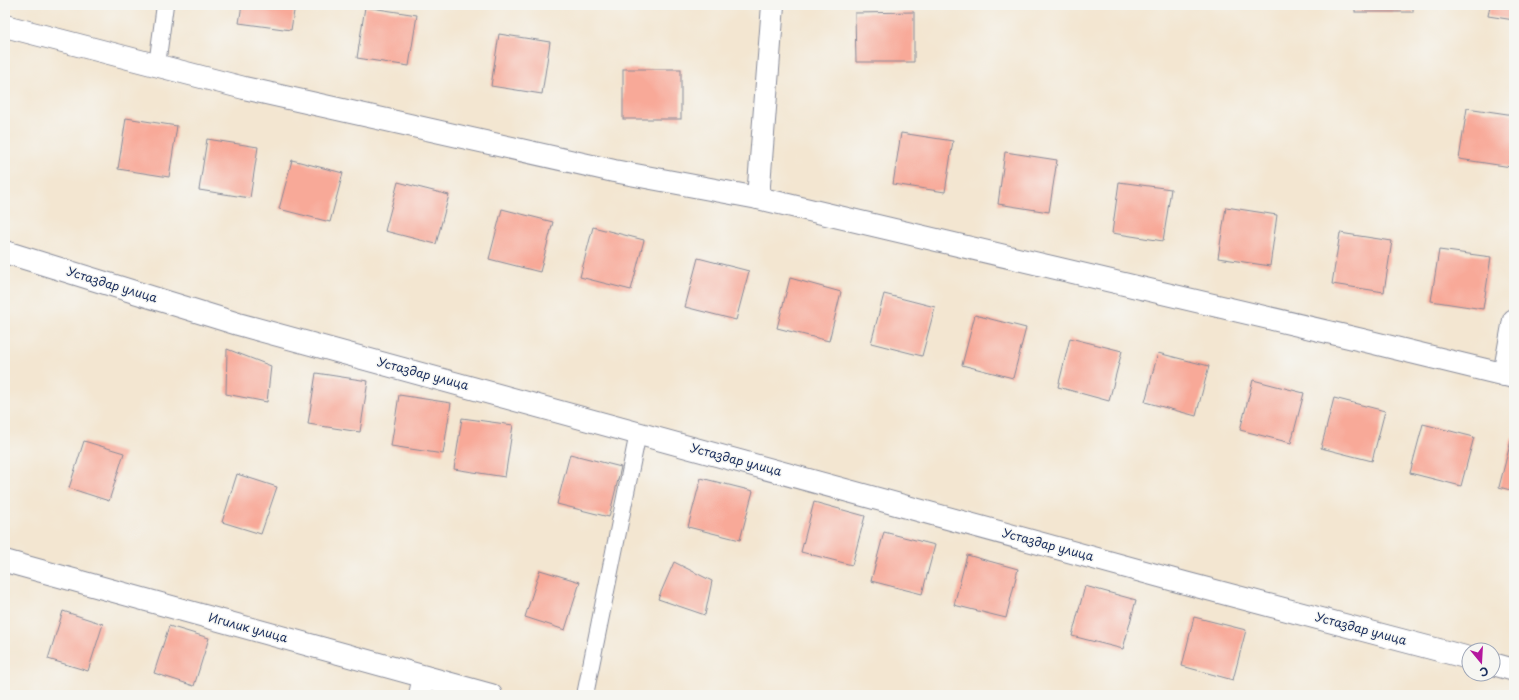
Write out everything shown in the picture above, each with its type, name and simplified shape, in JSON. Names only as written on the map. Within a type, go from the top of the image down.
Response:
[{"type":"street","points":[[758,198],[773,5]]},
{"type":"street","points":[[5,26],[157,64],[244,88],[599,168],[758,198],[1340,334],[1509,376],[1514,320]]},
{"type":"street","name":"Устаздар улица","points":[[5,252],[238,324],[1185,583],[1461,656]]},
{"type":"street","name":"Игилик улица","points":[[5,561],[422,686],[491,695]]},
{"type":"street","points":[[1501,666],[1514,670]]},
{"type":"lane","points":[[157,64],[165,5]]},
{"type":"lane","points":[[585,695],[638,433]]},
{"type":"building","points":[[242,5],[295,5],[291,30],[239,23]]},
{"type":"building","points":[[1355,5],[1413,5],[1413,12],[1355,12]]},
{"type":"building","points":[[1490,5],[1514,5],[1514,20],[1488,16]]},
{"type":"building","points":[[365,7],[417,15],[409,66],[357,58]]},
{"type":"building","points":[[914,12],[914,62],[856,62],[855,13]]},
{"type":"building","points":[[499,34],[550,42],[542,94],[491,86]]},
{"type":"building","points":[[623,69],[681,69],[681,119],[623,119]]},
{"type":"building","points":[[1467,108],[1514,115],[1514,148],[1511,167],[1459,159]]},
{"type":"building","points":[[126,118],[177,126],[169,177],[118,169]]},
{"type":"building","points":[[901,133],[953,141],[945,192],[893,184]]},
{"type":"building","points":[[207,139],[258,147],[250,198],[199,190]]},
{"type":"building","points":[[1005,152],[1057,160],[1049,212],[998,204]]},
{"type":"building","points":[[292,160],[343,173],[330,222],[279,209]]},
{"type":"building","points":[[398,182],[449,195],[436,244],[385,231]]},
{"type":"building","points":[[1119,182],[1171,189],[1163,241],[1112,233]]},
{"type":"building","points":[[1226,207],[1277,215],[1270,266],[1218,258]]},
{"type":"building","points":[[502,209],[553,222],[540,272],[489,259]]},
{"type":"building","points":[[593,227],[644,240],[631,290],[580,277]]},
{"type":"building","points":[[1340,233],[1392,241],[1384,292],[1332,284]]},
{"type":"building","points":[[1439,250],[1491,257],[1483,309],[1431,301]]},
{"type":"building","points":[[698,258],[749,271],[736,320],[685,307]]},
{"type":"building","points":[[790,278],[841,292],[829,341],[777,328]]},
{"type":"building","points":[[884,294],[935,307],[922,356],[871,343]]},
{"type":"building","points":[[975,315],[1026,328],[1013,378],[962,365]]},
{"type":"building","points":[[1070,338],[1122,351],[1109,401],[1058,387]]},
{"type":"building","points":[[227,349],[271,366],[267,402],[226,394]]},
{"type":"building","points":[[1158,353],[1209,366],[1196,416],[1145,402]]},
{"type":"building","points":[[316,373],[368,381],[360,432],[308,424]]},
{"type":"building","points":[[1253,380],[1304,393],[1291,443],[1240,430]]},
{"type":"building","points":[[399,395],[451,403],[443,454],[391,446]]},
{"type":"building","points":[[1334,398],[1385,411],[1372,461],[1321,448]]},
{"type":"building","points":[[462,418],[513,425],[505,477],[454,469]]},
{"type":"building","points":[[1423,424],[1474,437],[1461,486],[1410,473]]},
{"type":"building","points":[[1512,437],[1514,438],[1514,491],[1499,487]]},
{"type":"building","points":[[84,441],[124,453],[109,501],[69,488]]},
{"type":"building","points":[[570,454],[621,467],[609,517],[557,504]]},
{"type":"building","points":[[237,474],[277,487],[261,534],[222,522]]},
{"type":"building","points":[[701,478],[753,491],[740,540],[688,527]]},
{"type":"building","points":[[814,502],[865,516],[852,565],[801,552]]},
{"type":"building","points":[[884,532],[935,545],[922,594],[871,581]]},
{"type":"building","points":[[967,555],[1018,569],[1006,618],[954,605]]},
{"type":"building","points":[[674,562],[712,581],[705,615],[658,599]]},
{"type":"building","points":[[540,570],[580,582],[565,630],[525,617]]},
{"type":"building","points":[[1085,586],[1136,600],[1123,649],[1072,636]]},
{"type":"building","points":[[63,611],[103,624],[88,671],[48,659]]},
{"type":"building","points":[[1194,617],[1246,630],[1233,680],[1182,666]]},
{"type":"building","points":[[169,626],[209,638],[194,686],[154,673]]}]
